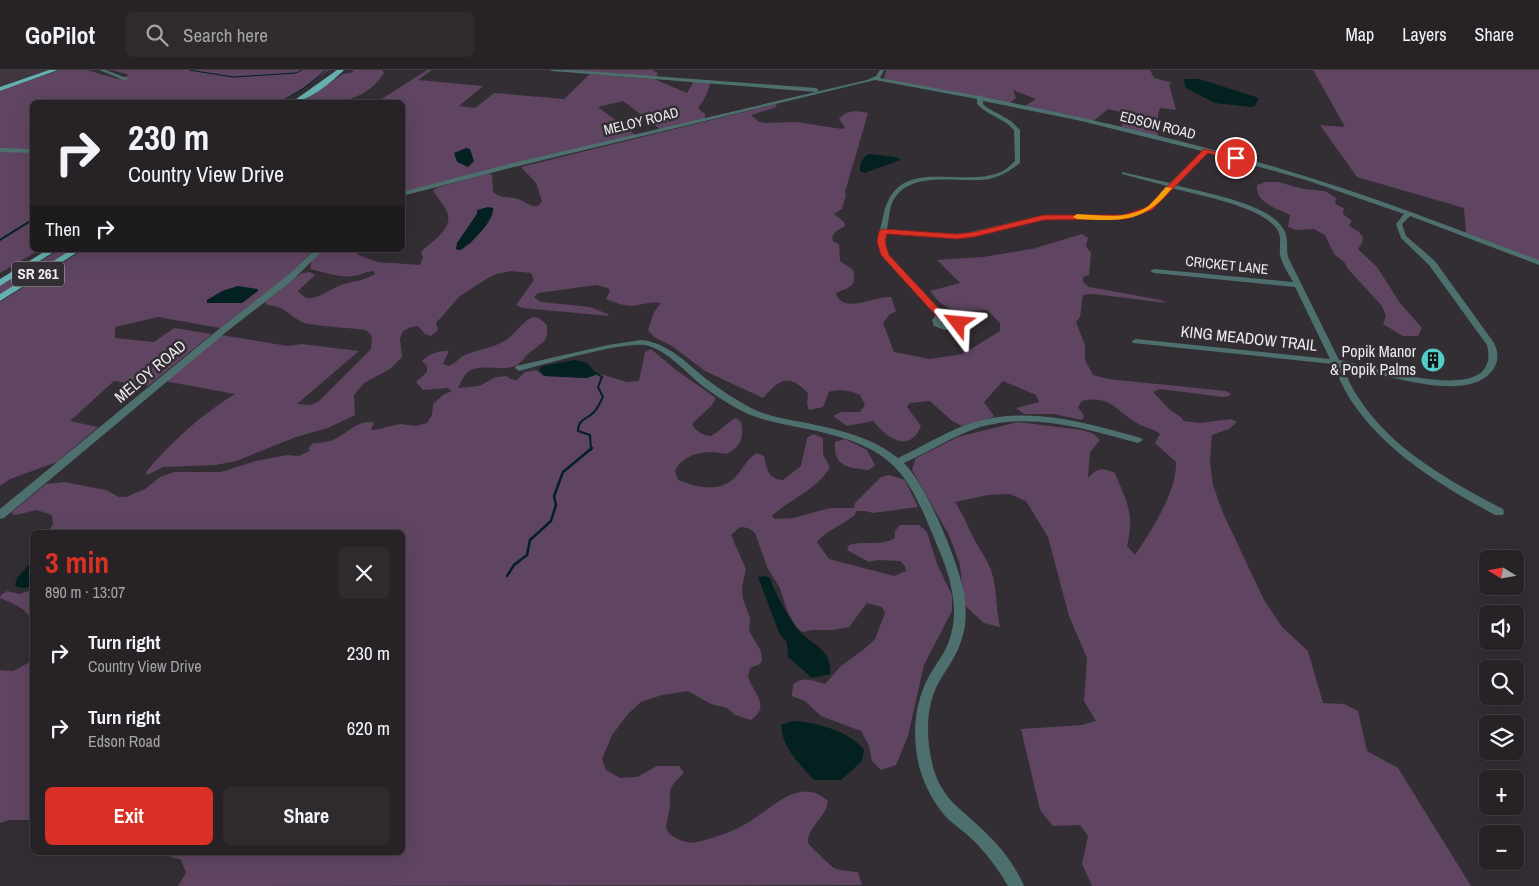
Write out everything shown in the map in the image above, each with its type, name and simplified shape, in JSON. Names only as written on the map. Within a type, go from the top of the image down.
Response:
[{"type":"main road","points":[[0,89],[55,70]]},
{"type":"main road","points":[[297,100],[323,85],[341,70]]},
{"type":"main road","name":"SR 261","points":[[0,283],[50,252]]},
{"type":"main road","name":"SR 261","points":[[0,298],[74,252]]},
{"type":"street","points":[[102,70],[126,79]]},
{"type":"street","points":[[552,70],[825,90]]},
{"type":"street","points":[[876,78],[882,70]]},
{"type":"street","name":"MELOY ROAD","points":[[405,193],[876,78]]},
{"type":"street","name":"EDSON ROAD","points":[[876,78],[1056,113],[1206,150],[1302,177],[1539,263]]},
{"type":"street","points":[[941,316],[885,255],[881,242],[890,200],[902,187],[931,179],[994,176],[1010,170],[1018,162],[1017,130],[1009,122],[983,108],[980,104],[980,97]]},
{"type":"street","points":[[0,150],[30,151]]},
{"type":"street","points":[[883,231],[957,237],[1044,217],[1124,218],[1145,211],[1206,150]]},
{"type":"street","points":[[1124,173],[1242,205],[1257,211],[1272,221],[1282,232],[1284,239],[1283,252],[1336,363],[1363,412],[1386,437],[1437,477],[1498,512]]},
{"type":"street","name":"KING MEADOW TRAIL","points":[[1136,341],[1336,363],[1414,380],[1441,383],[1468,381],[1478,378],[1494,362],[1495,355],[1491,346],[1432,263],[1402,237],[1399,224],[1408,214]]},
{"type":"street","name":"MELOY ROAD","points":[[0,515],[229,325],[290,278],[317,252]]},
{"type":"street","name":"CRICKET LANE","points":[[1154,271],[1298,285]]},
{"type":"street","points":[[519,368],[631,342],[645,341],[668,353],[722,395],[751,411],[858,440],[898,462],[907,473],[925,505],[947,554],[959,596],[960,618],[956,638],[926,695],[922,716],[922,740],[926,766],[944,804],[982,838],[1006,869],[1016,886]]},
{"type":"street","points":[[898,462],[975,426],[1010,419],[1062,422],[1138,440]]},
{"type":"shaded area","points":[[0,70],[51,70],[0,88]]},
{"type":"shaded area","points":[[60,70],[87,70],[118,79],[129,75],[112,70],[329,70],[285,100],[30,100],[30,252],[36,252],[0,273],[0,91]]},
{"type":"shaded area","points":[[352,70],[382,70],[384,73],[367,91],[358,96],[342,100],[304,100],[343,74],[354,72]]},
{"type":"shaded area","points":[[427,70],[432,70],[418,80],[483,86],[459,106],[475,108],[494,93],[564,99],[590,74],[654,79],[687,93],[694,81],[710,83],[706,96],[698,108],[705,114],[705,120],[660,129],[623,101],[598,107],[637,136],[405,192],[405,100],[380,100]]},
{"type":"shaded area","points":[[552,70],[652,70],[658,73],[656,77]]},
{"type":"shaded area","points":[[886,70],[1150,70],[1154,78],[1173,83],[1169,84],[1176,110],[1160,108],[1158,114],[1158,138],[1121,129],[1125,113],[1108,109],[1092,122],[1025,106],[1036,99],[1013,90],[1016,98],[1010,103],[888,80],[884,78]]},
{"type":"shaded area","points":[[1313,70],[1539,70],[1539,261],[1466,233],[1464,208],[1357,177],[1320,125],[1345,127]]},
{"type":"shaded area","points":[[1185,79],[1199,79],[1259,98],[1255,106],[1251,107],[1215,103],[1186,88]]},
{"type":"shaded area","points":[[776,104],[774,108],[751,115],[759,122],[765,123],[796,122],[842,129],[845,127],[839,119],[848,112],[860,111],[868,113],[845,192],[846,195],[842,209],[834,214],[844,222],[845,226],[835,232],[832,238],[834,242],[839,244],[840,261],[853,270],[854,276],[854,281],[850,286],[836,293],[839,299],[845,303],[852,304],[891,297],[896,311],[890,314],[883,323],[894,352],[930,359],[963,354],[1000,331],[1000,323],[987,310],[955,310],[936,299],[930,291],[960,283],[937,260],[983,257],[1032,249],[1082,234],[1088,238],[1086,246],[1091,253],[1089,275],[1083,277],[1083,282],[1089,287],[1161,300],[1166,303],[1094,294],[1083,295],[1080,317],[1076,322],[1085,345],[1085,360],[1093,375],[1108,379],[1226,391],[1231,394],[1223,397],[1160,389],[1153,392],[1183,421],[1200,423],[1231,419],[1237,422],[1229,429],[1212,435],[1210,461],[1213,485],[1223,513],[1264,600],[1282,627],[1308,651],[1323,703],[1344,704],[1358,711],[1367,751],[1398,768],[1471,886],[1092,886],[1082,864],[1088,836],[1080,825],[1053,826],[1040,810],[1021,729],[1082,725],[1096,721],[1084,701],[1087,658],[1069,616],[1048,537],[1026,501],[1010,494],[988,495],[955,502],[992,572],[1000,627],[984,623],[964,605],[960,565],[949,535],[912,470],[916,458],[958,437],[1018,422],[1082,430],[1094,434],[1100,440],[1090,452],[1088,478],[1094,472],[1100,470],[1115,473],[1130,517],[1127,546],[1135,555],[1168,498],[1175,474],[1176,462],[1155,443],[1160,434],[1135,422],[1106,402],[1099,400],[1082,401],[1078,407],[1084,416],[1082,420],[1054,414],[1024,414],[1016,408],[1039,402],[1036,395],[1003,381],[984,402],[993,417],[962,426],[952,421],[930,401],[910,403],[907,407],[921,426],[916,435],[910,440],[897,440],[884,433],[873,421],[847,426],[833,416],[841,412],[860,412],[865,405],[860,395],[849,391],[829,392],[823,407],[809,410],[807,404],[808,393],[795,383],[784,381],[779,383],[763,398],[705,371],[672,346],[654,337],[648,330],[654,312],[661,303],[622,305],[606,299],[610,291],[608,288],[596,285],[538,293],[534,297],[541,302],[590,307],[609,316],[523,308],[516,305],[534,280],[531,273],[511,271],[488,278],[460,296],[436,323],[438,330],[431,336],[425,334],[418,326],[403,331],[400,339],[402,357],[390,369],[364,383],[354,395],[355,415],[328,428],[296,437],[236,461],[216,465],[163,467],[147,475],[146,472],[176,439],[211,410],[235,394],[164,381],[221,335],[288,346],[302,344],[359,351],[297,404],[311,405],[319,401],[371,349],[372,336],[366,330],[302,322],[282,309],[267,305],[265,302],[302,273],[310,272],[315,275],[298,291],[307,298],[316,297],[341,285],[363,280],[375,274],[373,271],[354,276],[343,276],[310,269],[312,260],[320,252],[354,252],[378,262],[420,265],[423,258],[421,252],[443,231],[448,221],[446,209],[433,191],[436,188],[489,173],[492,175],[493,192],[538,206],[542,201],[536,183],[521,167]],"holes":[[[477,214],[492,215],[471,243],[458,250],[456,249],[462,236]]]},
{"type":"shaded area","points":[[466,148],[470,149],[474,161],[468,167],[457,162],[454,153]]},
{"type":"shaded area","points":[[869,154],[896,157],[901,160],[864,173],[860,171],[860,166],[863,159]]},
{"type":"shaded area","points":[[1266,182],[1278,182],[1304,189],[1325,191],[1336,198],[1335,204],[1344,208],[1343,214],[1352,221],[1349,226],[1363,237],[1358,249],[1377,267],[1400,303],[1422,328],[1418,336],[1403,336],[1383,324],[1386,316],[1382,306],[1348,269],[1344,262],[1334,254],[1325,235],[1314,229],[1296,230],[1288,227],[1290,215],[1263,201],[1257,191],[1257,185]]},
{"type":"shaded area","points":[[488,207],[493,208],[486,225],[461,250],[456,249],[457,243],[477,214],[477,210]]},
{"type":"shaded area","points":[[56,252],[69,252],[0,295],[0,286]]},
{"type":"shaded area","points":[[80,252],[312,252],[288,276],[220,328],[158,317],[115,327],[115,338],[154,342],[174,328],[212,334],[148,386],[114,381],[70,421],[98,427],[57,462],[10,479],[0,486],[0,302]]},
{"type":"shaded area","points":[[238,286],[258,289],[258,291],[242,303],[207,303],[207,300],[222,291]]},
{"type":"shaded area","points":[[533,317],[539,318],[547,325],[547,334],[543,342],[515,366],[473,369],[463,378],[458,388],[479,386],[496,377],[507,376],[510,379],[517,380],[525,372],[536,370],[544,376],[586,378],[600,374],[627,382],[639,381],[645,352],[651,349],[676,370],[716,398],[712,405],[692,424],[697,431],[711,436],[736,418],[741,422],[742,437],[735,449],[726,454],[712,452],[690,456],[675,471],[678,480],[702,487],[718,487],[733,480],[749,459],[757,453],[764,456],[767,469],[771,475],[774,478],[783,480],[801,466],[807,438],[813,434],[823,438],[823,454],[830,467],[825,475],[811,488],[772,516],[774,519],[793,518],[830,508],[854,508],[855,503],[881,477],[890,475],[905,480],[918,507],[873,513],[856,511],[855,515],[817,542],[829,559],[894,576],[906,571],[905,566],[900,561],[878,560],[869,562],[847,550],[849,545],[889,541],[895,538],[895,531],[900,525],[919,525],[927,532],[937,564],[952,595],[952,611],[924,665],[908,736],[896,765],[881,770],[872,761],[869,746],[861,731],[821,716],[805,701],[792,696],[793,685],[796,682],[804,679],[825,684],[841,666],[875,639],[885,613],[882,607],[867,603],[849,627],[802,632],[788,613],[780,588],[768,569],[755,533],[748,528],[740,527],[731,535],[746,569],[742,587],[743,599],[750,618],[749,631],[761,651],[762,660],[760,664],[750,668],[748,677],[759,700],[760,710],[751,720],[735,715],[727,708],[711,704],[688,691],[662,695],[641,702],[628,714],[612,735],[602,759],[606,770],[620,778],[637,777],[657,766],[679,766],[684,773],[674,784],[670,793],[670,807],[666,828],[673,836],[689,842],[709,839],[736,829],[754,819],[774,804],[796,793],[806,791],[817,794],[828,801],[827,807],[811,832],[808,843],[834,868],[858,872],[862,885],[178,886],[186,873],[181,860],[165,855],[405,855],[405,530],[49,530],[53,524],[52,515],[37,510],[15,515],[11,513],[46,484],[64,482],[106,490],[119,497],[126,497],[145,489],[160,477],[174,472],[221,472],[256,461],[287,455],[299,456],[311,450],[308,449],[313,443],[332,440],[364,422],[374,423],[371,430],[400,424],[415,426],[427,423],[432,415],[433,404],[443,395],[452,391],[448,388],[423,390],[416,382],[427,372],[427,366],[422,361],[434,353],[449,351],[443,364],[449,366],[465,355],[506,340]]},
{"type":"shaded area","points":[[575,360],[587,363],[596,373],[595,375],[586,378],[544,376],[539,370],[542,366]]},
{"type":"shaded area","points":[[845,439],[867,450],[875,465],[869,470],[844,465],[837,457],[835,442]]},
{"type":"shaded area","points":[[30,563],[30,587],[15,586],[17,578]]},
{"type":"shaded area","points":[[765,576],[770,578],[779,598],[800,632],[825,654],[830,666],[830,674],[812,678],[788,657],[787,642],[780,635],[758,577]]},
{"type":"shaded area","points":[[7,591],[19,594],[30,591],[30,617],[22,609],[0,598]]},
{"type":"shaded area","points":[[30,662],[30,820],[9,820],[0,823],[0,670],[13,671]]},
{"type":"shaded area","points":[[792,721],[821,725],[851,738],[864,750],[862,761],[841,780],[814,780],[788,748],[782,733],[781,725]]},
{"type":"waterway","points":[[189,70],[233,77],[296,73],[302,70]]},
{"type":"waterway","points":[[284,100],[303,89],[326,70]]},
{"type":"waterway","points":[[0,240],[30,221]]},
{"type":"waterway","points":[[591,449],[590,435],[578,431],[578,427],[581,421],[591,415],[603,397],[598,387],[602,377],[596,373]]},
{"type":"waterway","points":[[507,576],[514,565],[527,555],[530,540],[551,521],[556,505],[554,496],[563,472],[591,449]]},
{"type":"slow traffic","points":[[1077,217],[1124,218],[1132,216],[1149,208],[1169,188]]},
{"type":"place","name":"Popik Manor & Popik Palms","points":[[1433,360]]},
{"type":"route","points":[[958,323],[952,317],[941,316],[885,255],[881,242],[883,231],[957,237],[1044,217],[1124,218],[1139,214],[1149,208],[1206,150],[1236,158]]}]
